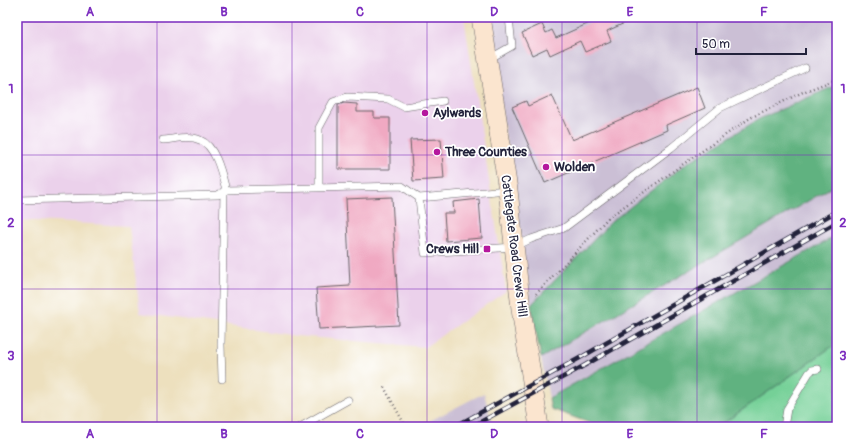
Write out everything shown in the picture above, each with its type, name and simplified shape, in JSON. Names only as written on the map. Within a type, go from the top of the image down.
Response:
[{"type":"street","name":"Cattlegate Road Crews Hill","points":[[481,17],[508,190],[521,309],[539,427]]},
{"type":"lane","points":[[488,60],[512,46],[509,17]]},
{"type":"lane","points":[[419,198],[425,253],[514,247],[531,239],[564,228],[671,148],[720,108],[805,68]]},
{"type":"lane","points":[[319,188],[319,128],[333,102],[347,97],[374,98],[388,99],[404,107],[443,101]]},
{"type":"lane","points":[[163,140],[189,138],[202,140],[209,147],[216,158],[225,190],[221,345],[222,379]]},
{"type":"lane","points":[[17,200],[218,195],[225,190],[402,186],[419,198],[508,190]]},
{"type":"lane","points":[[784,427],[789,405],[809,373],[812,370],[818,369]]},
{"type":"lane","points":[[300,427],[348,400]]},
{"type":"path","points":[[521,309],[608,218],[750,118],[803,92],[837,79]]},
{"type":"path","points":[[384,387],[406,427]]},
{"type":"shaded area","points":[[17,17],[464,17],[506,291],[425,347],[297,336],[140,313],[129,226],[17,220]]},
{"type":"shaded area","points":[[487,17],[837,17],[837,85],[759,119],[612,221],[531,305]]},
{"type":"shaded area","points":[[837,184],[837,235],[549,398],[541,358]]},
{"type":"shaded area","points":[[484,393],[493,427],[418,427]]},
{"type":"green space","points":[[837,85],[837,184],[541,358],[531,305],[612,221],[687,163],[759,119]]},
{"type":"green space","points":[[837,235],[837,343],[718,427],[601,427],[551,409],[549,398]]},
{"type":"green space","points":[[837,343],[837,427],[718,427]]},
{"type":"building","points":[[603,17],[638,17],[607,31],[611,41],[585,52],[580,41],[550,55],[547,48],[532,55],[522,33],[542,24],[546,33],[552,30],[556,38]]},
{"type":"building","points":[[697,87],[705,108],[666,125],[667,130],[545,183],[512,107],[526,101],[528,106],[552,95],[572,140]]},
{"type":"building","points":[[344,103],[357,104],[357,112],[374,112],[374,118],[390,118],[390,169],[338,169],[338,105]]},
{"type":"building","points":[[441,139],[444,179],[413,181],[410,140]]},
{"type":"building","points":[[392,197],[399,325],[319,329],[316,288],[350,286],[346,199]]},
{"type":"building","points":[[479,199],[482,238],[446,241],[444,213],[454,213],[453,202]]},
{"type":"railway","points":[[454,427],[578,359],[837,211]]},
{"type":"railway","points":[[471,427],[580,368],[837,222]]},
{"type":"place","name":"Aylwards","points":[[425,113]]},
{"type":"place","name":"Three Counties","points":[[437,152]]},
{"type":"place","name":"Wolden","points":[[546,167]]},
{"type":"place","name":"Crews Hill","points":[[487,249]]}]
